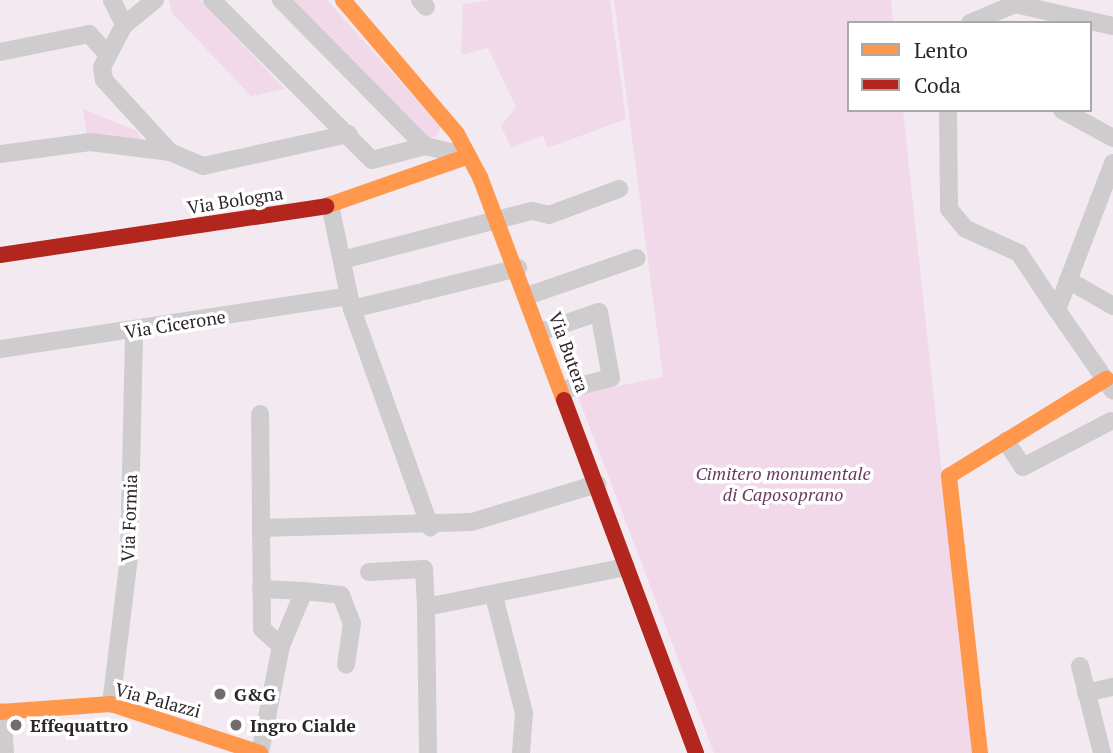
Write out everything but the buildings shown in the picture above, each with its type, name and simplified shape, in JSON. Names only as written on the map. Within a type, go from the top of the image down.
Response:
[{"type":"street","points":[[113,0],[124,25]]},
{"type":"street","points":[[155,0],[124,25],[107,53],[104,80],[170,152]]},
{"type":"street","points":[[212,0],[349,134],[372,160],[425,146],[469,156]]},
{"type":"street","points":[[281,0],[425,146]]},
{"type":"street","name":"Via Butera","points":[[343,0],[469,156],[518,268],[695,753]]},
{"type":"street","points":[[975,21],[1022,4],[1113,26]]},
{"type":"street","points":[[0,52],[89,34],[107,53]]},
{"type":"street","points":[[948,112],[949,209],[966,229],[1019,253],[1110,385],[1006,441],[949,476],[980,753]]},
{"type":"street","points":[[1066,112],[1113,138]]},
{"type":"street","points":[[0,154],[90,142],[170,152],[203,166],[349,134]]},
{"type":"street","name":"Via Bologna","points":[[0,255],[330,205],[469,156]]},
{"type":"street","points":[[1057,310],[1113,163]]},
{"type":"street","points":[[342,260],[532,211],[549,215],[619,189]]},
{"type":"street","points":[[330,205],[351,302],[430,527]]},
{"type":"street","points":[[527,296],[637,258]]},
{"type":"street","name":"Via Cicerone","points":[[0,349],[421,292],[518,268]]},
{"type":"street","points":[[1068,280],[1113,306]]},
{"type":"street","points":[[541,332],[599,312],[611,378],[562,390]]},
{"type":"street","name":"Via Formia","points":[[111,704],[129,557],[134,331]]},
{"type":"street","points":[[260,414],[262,629],[281,646]]},
{"type":"street","points":[[1006,441],[1023,467],[1111,421]]},
{"type":"street","points":[[261,527],[430,527],[472,522],[597,484]]},
{"type":"street","points":[[426,607],[494,596],[626,567]]},
{"type":"street","points":[[369,572],[424,569],[428,753]]},
{"type":"street","points":[[261,589],[341,595],[352,623],[346,665]]},
{"type":"street","points":[[260,753],[281,646],[304,591]]},
{"type":"street","points":[[494,596],[524,713],[521,753]]},
{"type":"street","points":[[1080,666],[1101,753],[1113,752]]},
{"type":"street","points":[[1086,693],[1113,687]]},
{"type":"street","name":"Via Palazzi","points":[[1,712],[111,704],[260,753]]},
{"type":"street","points":[[1,712],[5,753]]},
{"type":"green space","points":[[169,0],[200,0],[285,89],[251,96],[172,13]]},
{"type":"green space","points":[[294,0],[327,0],[441,127],[437,136],[429,138]]},
{"type":"green space","points":[[490,0],[610,0],[626,119],[548,148],[543,135],[511,148],[501,126],[516,107],[488,48],[461,55],[463,4]]},
{"type":"green space","name":"Cimitero monumentale di Caposoprano","points":[[614,0],[891,0],[893,21],[847,21],[847,112],[903,112],[972,753],[714,753],[577,394],[663,377]]},
{"type":"green space","points":[[83,109],[137,131],[142,143],[87,135]]},
{"type":"traffic: slow","points":[[343,0],[457,134],[480,177],[564,400]]},
{"type":"traffic: slow","points":[[326,206],[469,156]]},
{"type":"traffic: slow","points":[[980,753],[949,476],[1106,379]]},
{"type":"traffic: slow","points":[[0,712],[111,704],[260,753]]},
{"type":"traffic: jam","points":[[0,255],[326,206]]},
{"type":"traffic: jam","points":[[564,400],[696,753]]},
{"type":"place","name":"G&G","points":[[220,694]]},
{"type":"place","name":"Effequattro","points":[[16,725]]},
{"type":"place","name":"Ingro Cialde","points":[[236,725]]}]
